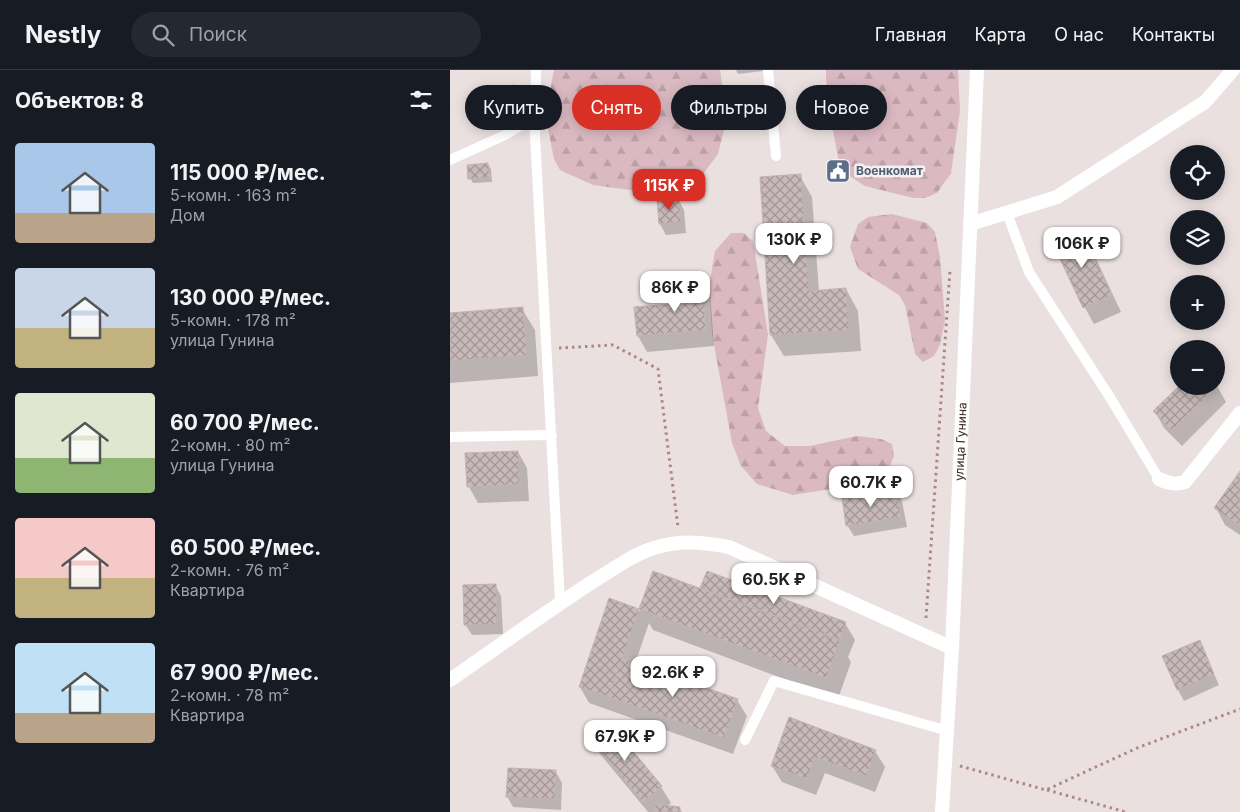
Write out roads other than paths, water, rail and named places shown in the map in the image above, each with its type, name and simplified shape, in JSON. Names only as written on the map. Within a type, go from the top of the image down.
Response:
[{"type":"street","name":"улица Гунина","points":[[942,812],[952,648],[977,70]]},
{"type":"street","points":[[970,224],[1058,197],[1205,102],[1233,70]]},
{"type":"street","points":[[1159,479],[1167,483],[1178,484],[1185,482],[1240,413]]},
{"type":"street","points":[[450,680],[560,602],[625,562],[652,548],[680,542],[700,542],[729,547],[952,648]]},
{"type":"lane","points":[[536,70],[536,85]]},
{"type":"lane","points":[[768,70],[776,156]]},
{"type":"lane","points":[[450,160],[513,130]]},
{"type":"lane","points":[[536,130],[542,285],[552,434],[560,602]]},
{"type":"lane","points":[[1006,213],[1029,272],[1111,399],[1159,479]]},
{"type":"lane","points":[[450,437],[552,434]]},
{"type":"lane","points":[[745,740],[774,681],[948,731]]},
{"type":"place","name":"Военкомат","points":[[838,171]]}]
